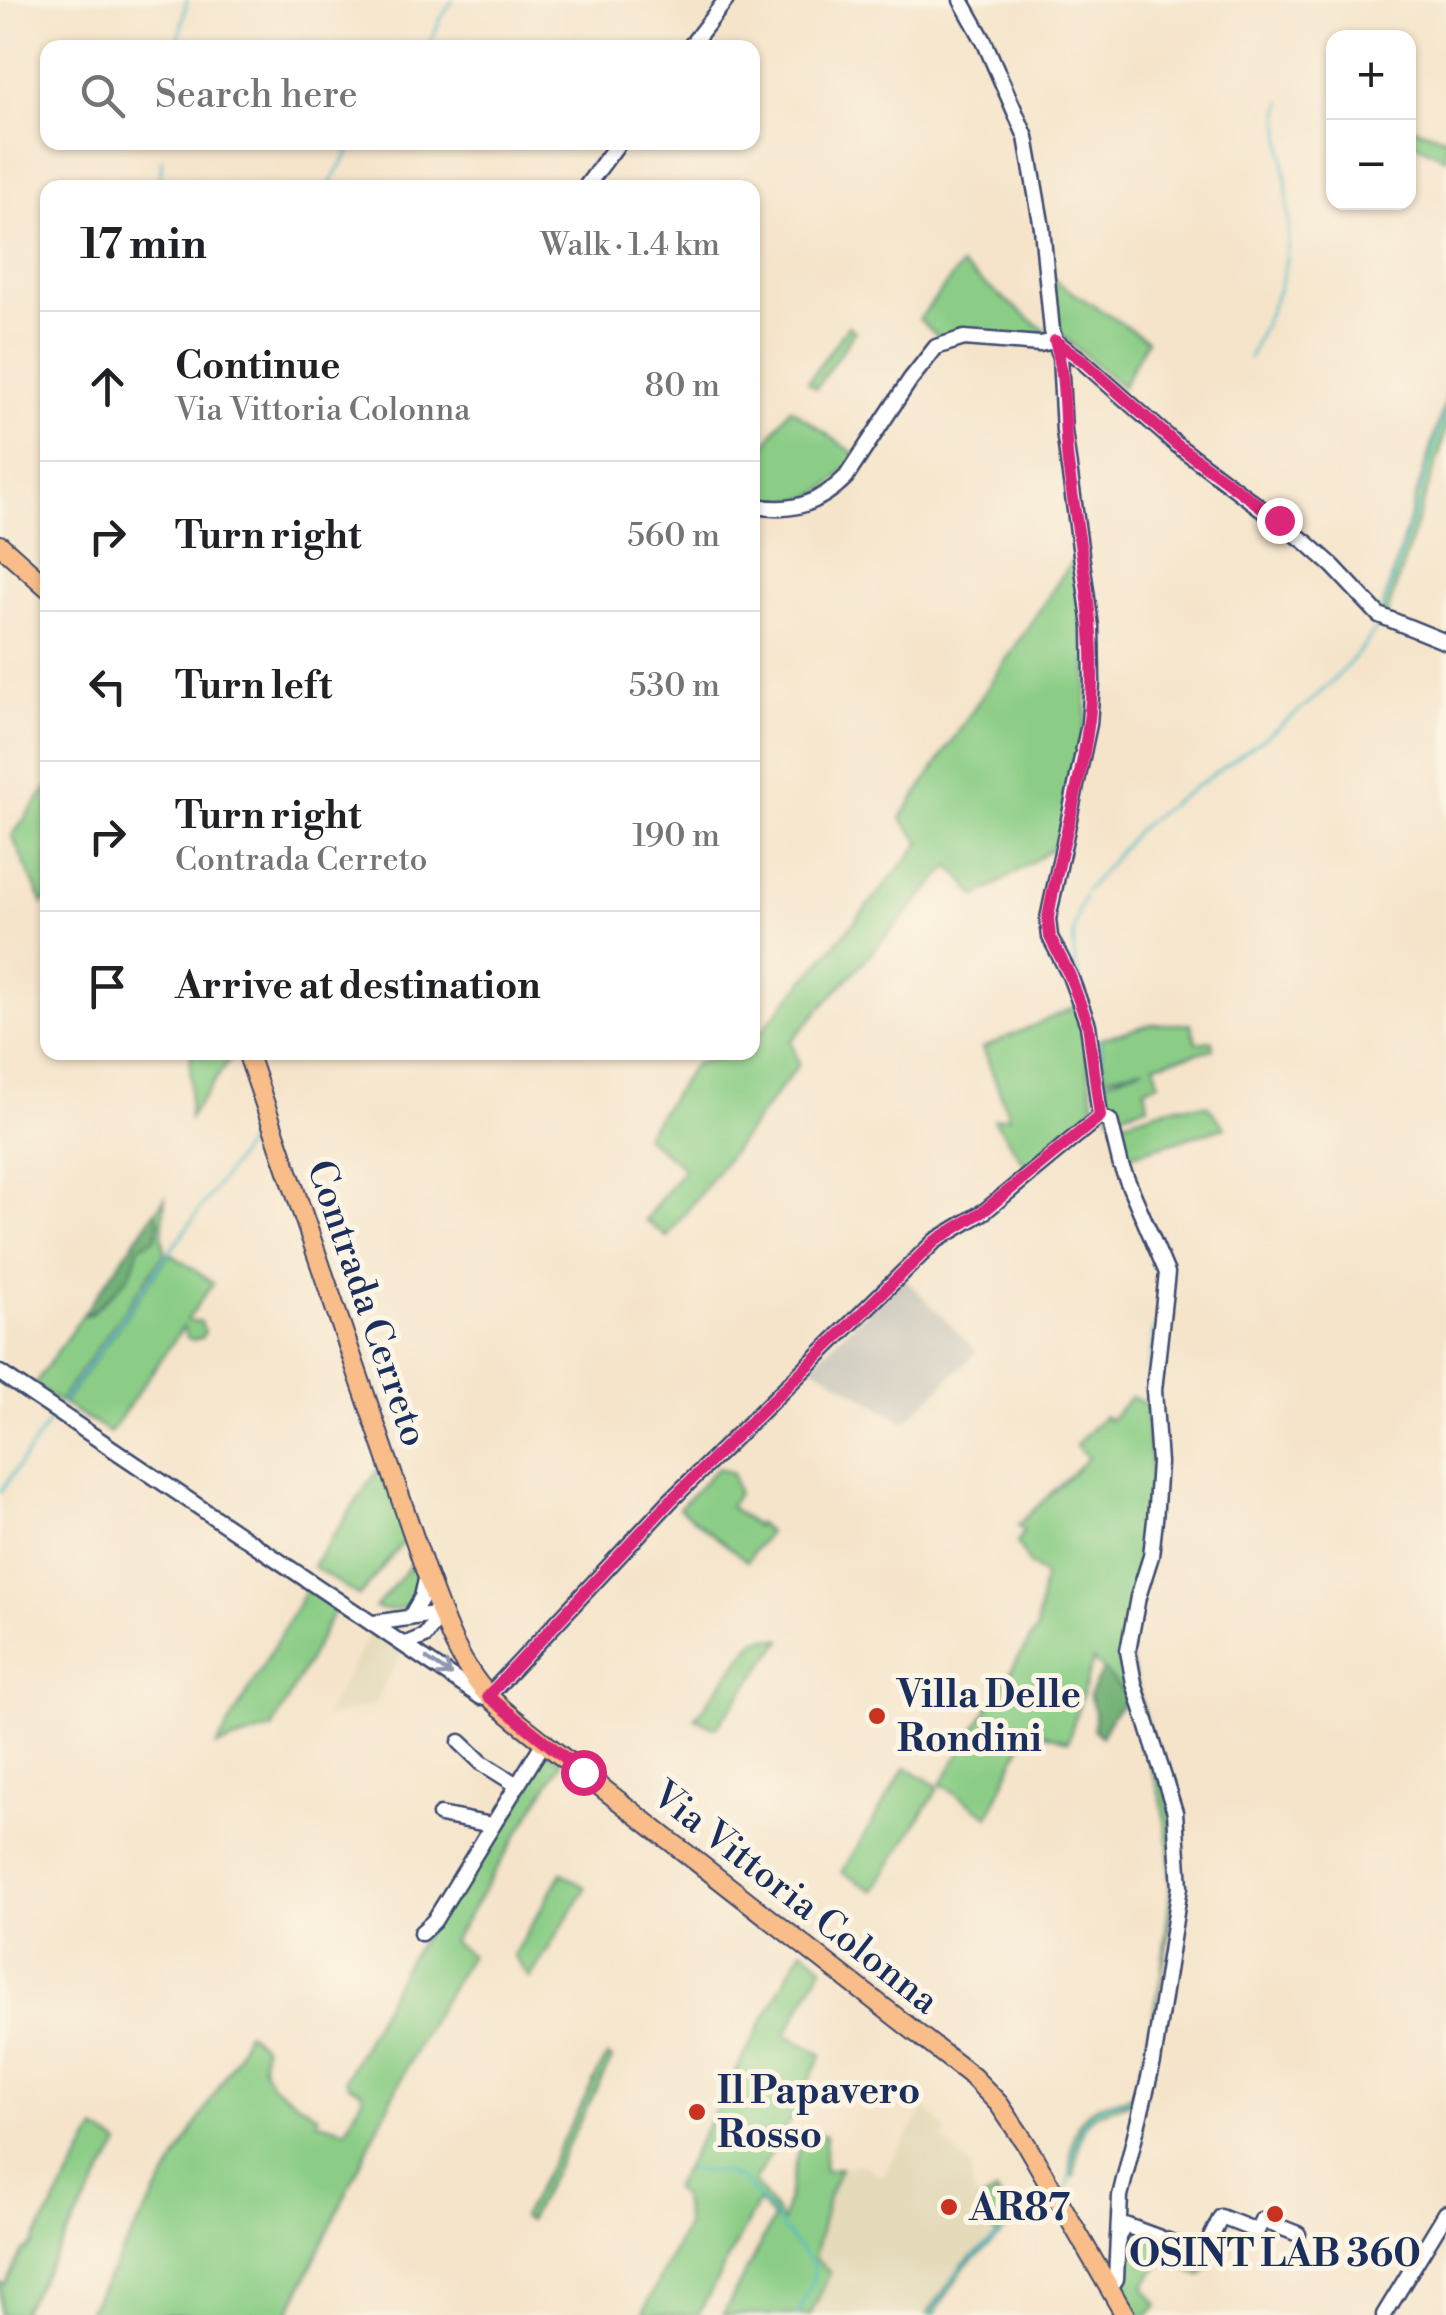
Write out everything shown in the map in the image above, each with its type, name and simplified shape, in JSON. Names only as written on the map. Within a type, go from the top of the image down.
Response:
[{"type":"main road","points":[[0,544],[40,581]]},
{"type":"main road","name":"Contrada Cerreto","points":[[250,1060],[427,1575]]},
{"type":"main road","name":"Via Vittoria Colonna","points":[[427,1575],[456,1649],[488,1696],[973,2078],[998,2104],[1026,2144],[1125,2315]]},
{"type":"street","points":[[695,40],[726,0]]},
{"type":"street","points":[[961,0],[1015,107],[1026,138],[1060,356],[1064,430],[1091,627],[1092,683],[1088,724],[1048,918],[1050,937],[1088,1025],[1100,1116]]},
{"type":"street","points":[[591,180],[614,150]]},
{"type":"street","points":[[760,506],[796,508],[834,490],[936,347],[964,338],[1040,344],[1055,341],[1082,360],[1177,445],[1333,566],[1379,616],[1446,642]]},
{"type":"street","points":[[0,1374],[481,1696],[488,1696],[671,1500],[935,1241],[985,1210],[1100,1116]]},
{"type":"street","points":[[1100,1116],[1110,1121],[1121,1166],[1166,1273],[1154,1390],[1156,1520],[1128,1651],[1134,1683],[1175,1812],[1180,1848],[1180,1887],[1162,2010],[1120,2196],[1116,2280],[1110,2290]]},
{"type":"street","points":[[411,1616],[427,1575]]},
{"type":"street","points":[[406,1644],[425,1636],[441,1613]]},
{"type":"street","points":[[374,1623],[441,1613]]},
{"type":"street","points":[[460,1742],[518,1785]]},
{"type":"street","points":[[421,1933],[434,1921],[544,1742]]},
{"type":"street","points":[[440,1815],[492,1825]]},
{"type":"street","points":[[1384,2315],[1446,2212]]},
{"type":"street","points":[[1118,2237],[1125,2225],[1203,2254],[1221,2217],[1257,2231],[1262,2220],[1298,2234]]},
{"type":"shaded area","points":[[903,1276],[977,1352],[905,1422],[811,1365]]},
{"type":"shaded area","points":[[372,1629],[404,1649],[373,1705],[324,1718]]},
{"type":"shaded area","points":[[925,2108],[948,2132],[942,2139],[971,2169],[973,2191],[997,2236],[962,2265],[927,2315],[810,2315],[830,2274],[814,2259],[828,2197],[840,2168],[862,2164],[882,2176]]},
{"type":"green space","points":[[1416,129],[1446,138],[1446,159],[1416,144]]},
{"type":"green space","points":[[961,266],[1048,333],[1040,339],[942,340],[919,319]]},
{"type":"green space","points":[[1052,279],[1147,340],[1122,387],[1058,332]]},
{"type":"green space","points":[[848,326],[855,331],[816,388],[808,382]]},
{"type":"green space","points":[[1446,397],[1446,426],[1440,451],[1386,617],[1381,613]]},
{"type":"green space","points":[[790,408],[858,456],[813,496],[789,501],[760,500],[760,453]]},
{"type":"green space","points":[[1078,552],[1088,639],[1086,719],[1061,843],[977,897],[950,866],[791,1041],[799,1064],[667,1237],[645,1220],[684,1168],[644,1136],[694,1064],[710,1060],[760,1060],[760,1033],[921,843],[901,818]]},
{"type":"green space","points":[[40,798],[40,897],[12,836]]},
{"type":"green space","points":[[1077,1006],[1094,1108],[1028,1169],[994,1119],[1009,1116],[983,1048]]},
{"type":"green space","points":[[1151,1024],[1191,1024],[1197,1043],[1212,1041],[1213,1049],[1155,1064],[1159,1083],[1145,1088],[1148,1105],[1110,1117],[1105,1081],[1145,1067],[1104,1077],[1100,1039]]},
{"type":"green space","points":[[191,1060],[229,1060],[189,1118]]},
{"type":"green space","points":[[1207,1105],[1225,1127],[1126,1156],[1117,1123],[1174,1106]]},
{"type":"green space","points":[[165,1198],[165,1253],[59,1402],[34,1385],[82,1316],[91,1314],[128,1277],[139,1247],[156,1233],[156,1211]]},
{"type":"green space","points":[[156,1211],[156,1238],[139,1247],[131,1271],[116,1290],[82,1316]]},
{"type":"green space","points":[[170,1253],[213,1283],[187,1320],[201,1322],[205,1332],[201,1338],[192,1340],[183,1327],[110,1433],[63,1404]]},
{"type":"green space","points":[[1131,1397],[1146,1404],[1151,1476],[1147,1518],[1138,1529],[1142,1541],[1138,1557],[1146,1561],[1127,1650],[1174,1823],[1178,1876],[1142,2099],[1107,2110],[1088,2121],[1080,2140],[1074,2176],[1070,2175],[1072,2145],[1083,2117],[1099,2105],[1137,2092],[1161,1978],[1170,1895],[1170,1849],[1161,1799],[1129,1698],[1093,1660],[1068,1741],[1028,1729],[989,1816],[941,1784],[1036,1630],[1044,1576],[1030,1565],[1017,1543],[1024,1531],[1018,1525],[1088,1458],[1076,1445],[1104,1416],[1109,1420]]},
{"type":"green space","points":[[383,1462],[409,1535],[359,1596],[313,1566]]},
{"type":"green space","points":[[717,1468],[732,1473],[738,1493],[730,1506],[768,1532],[747,1561],[679,1508]]},
{"type":"green space","points":[[418,1556],[422,1583],[417,1597],[398,1609],[375,1608]]},
{"type":"green space","points":[[311,1581],[339,1602],[272,1729],[217,1746]]},
{"type":"green space","points":[[755,1640],[782,1640],[716,1728],[695,1718]]},
{"type":"green space","points":[[1103,1670],[1129,1698],[1113,1714],[1101,1736],[1093,1729],[1095,1712],[1089,1695]]},
{"type":"green space","points":[[544,1748],[562,1762],[452,1942],[470,1955],[420,2039],[288,2315],[86,2315],[236,2057],[246,2032],[263,2046],[262,2067],[273,2086],[318,2116],[316,2121],[346,2130],[363,2096],[345,2079],[404,1967]]},
{"type":"green space","points":[[906,1767],[939,1787],[874,1891],[842,1872]]},
{"type":"green space","points":[[562,1873],[586,1888],[530,1978],[513,1956]]},
{"type":"green space","points":[[802,1949],[823,1966],[786,2034],[822,2055],[754,2182],[783,2222],[802,2131],[826,2136],[824,2170],[840,2168],[828,2197],[814,2258],[830,2273],[810,2315],[723,2315],[773,2220],[759,2201],[698,2315],[642,2315],[686,2225],[682,2198],[673,2189]]},
{"type":"green space","points":[[607,2056],[612,2059],[528,2221],[522,2218]]},
{"type":"green space","points":[[96,2130],[120,2145],[20,2315],[0,2315],[0,2283],[5,2284],[23,2252],[31,2247]]},
{"type":"green space","points":[[997,2193],[1014,2223],[964,2267],[934,2315],[927,2315],[962,2265],[997,2236],[979,2202]]},
{"type":"green space","points":[[1129,2227],[1213,2262],[1201,2276],[1179,2265],[1177,2269],[1161,2262],[1144,2287],[1158,2305],[1149,2315],[1137,2315],[1123,2296],[1127,2289]]},
{"type":"waterway","points":[[179,40],[187,0]]},
{"type":"waterway","points":[[431,40],[453,0]]},
{"type":"waterway","points":[[1249,358],[1277,294],[1288,242],[1280,112],[1283,102]]},
{"type":"waterway","points":[[333,180],[350,150]]},
{"type":"waterway","points":[[160,180],[162,159]]},
{"type":"waterway","points":[[1420,494],[1446,407]]},
{"type":"waterway","points":[[1383,609],[1418,501]]},
{"type":"waterway","points":[[1168,806],[1311,701],[1360,650],[1380,622]]},
{"type":"waterway","points":[[1085,892],[1137,830],[1165,808]]},
{"type":"waterway","points":[[1083,991],[1073,944],[1084,897]]},
{"type":"waterway","points":[[1099,1040],[1103,1076]]},
{"type":"waterway","points":[[1104,1083],[1108,1111]]},
{"type":"waterway","points":[[62,1403],[253,1135]]},
{"type":"waterway","points":[[1148,1378],[1154,1326]]},
{"type":"waterway","points":[[0,1492],[54,1415]]},
{"type":"waterway","points":[[1124,1634],[1148,1525]]},
{"type":"waterway","points":[[1066,2192],[1082,2125],[1098,2108],[1138,2095]]},
{"type":"waterway","points":[[686,2169],[725,2173],[745,2182],[811,2263],[813,2281],[797,2315]]},
{"type":"waterway","points":[[930,2315],[961,2267],[1008,2227],[1051,2202]]},
{"type":"place","name":"Villa Delle Rondini","points":[[877,1716]]},
{"type":"place","name":"Il Papavero Rosso","points":[[697,2112]]},
{"type":"place","name":"AR87","points":[[949,2207]]},
{"type":"place","name":"OSINT LAB 360","points":[[1275,2214]]},
{"type":"route","points":[[583,1772],[488,1696],[671,1500],[935,1241],[985,1210],[1100,1116],[1092,1040],[1070,976],[1050,937],[1048,918],[1080,770],[1092,683],[1091,627],[1064,430],[1060,356],[1055,341],[1082,360],[1177,445],[1279,520]]}]
